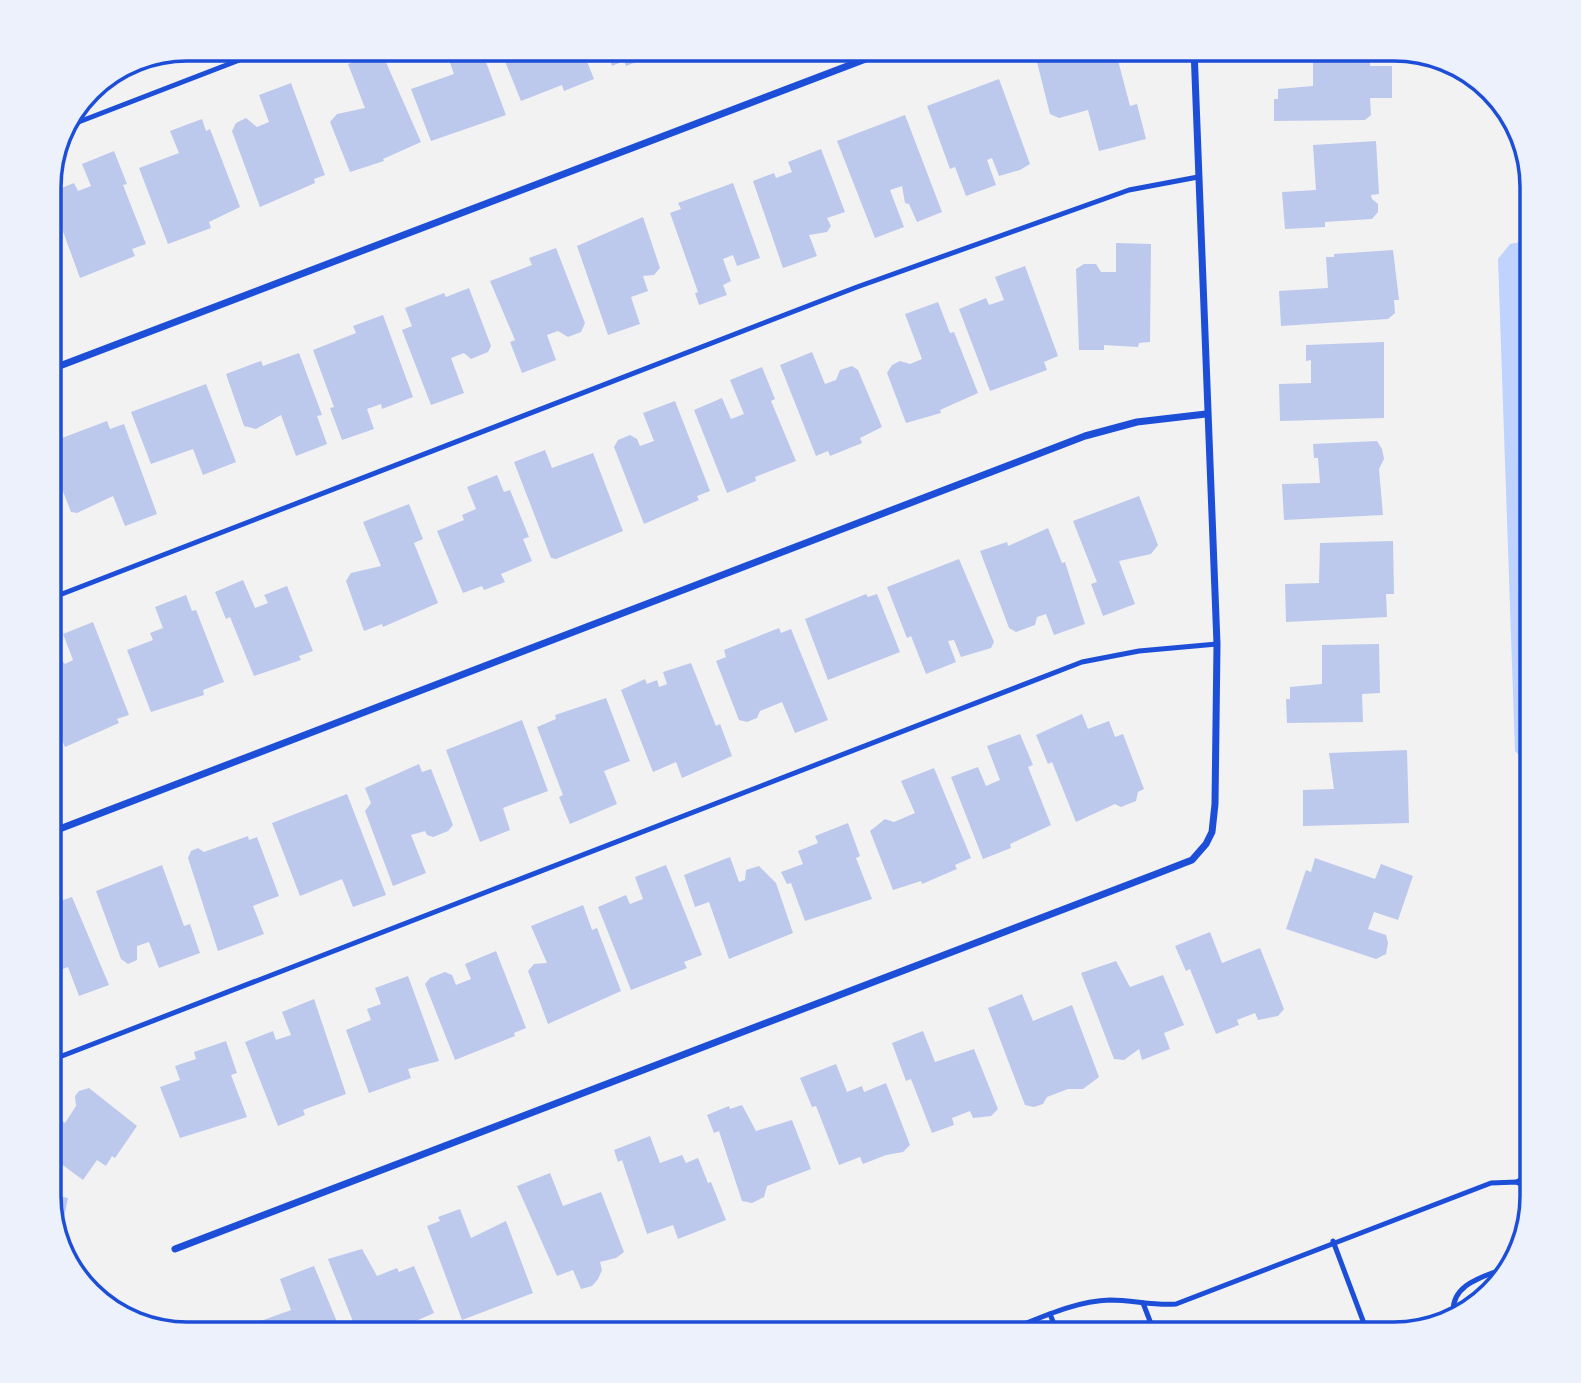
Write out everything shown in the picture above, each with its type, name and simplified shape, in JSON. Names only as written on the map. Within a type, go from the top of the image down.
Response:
[{"type":"street","points":[[62,365],[859,61]]},
{"type":"street","points":[[175,1250],[1192,860],[1206,844],[1212,832],[1215,804],[1217,644],[1194,61]]},
{"type":"street","points":[[62,828],[1085,436],[1137,422],[1206,414]]},
{"type":"lane","points":[[80,122],[234,62]]},
{"type":"lane","points":[[62,594],[857,287],[1129,190],[1198,177]]},
{"type":"lane","points":[[62,1056],[1082,663],[1139,651],[1217,644]]},
{"type":"lane","points":[[1030,1322],[1050,1314],[1108,1300],[1176,1304],[1333,1241],[1492,1183],[1520,1180]]},
{"type":"lane","points":[[1333,1241],[1363,1322]]},
{"type":"lane","points":[[1454,1306],[1454,1301],[1467,1283],[1493,1273]]},
{"type":"lane","points":[[1143,1303],[1150,1322]]},
{"type":"lane","points":[[1050,1314],[1053,1322]]},
{"type":"water","points":[[1519,242],[1520,756],[1515,751],[1498,259],[1510,244]]},
{"type":"building","points":[[1118,61],[1130,106],[1137,104],[1146,139],[1099,151],[1088,110],[1059,118],[1050,114],[1037,62]]},
{"type":"building","points":[[1313,61],[1370,61],[1370,66],[1392,66],[1392,98],[1370,98],[1371,115],[1365,120],[1274,121],[1274,99],[1278,99],[1278,89],[1313,86]]},
{"type":"building","points":[[386,62],[421,142],[383,159],[384,161],[350,172],[330,122],[337,114],[365,108],[348,64]]},
{"type":"building","points":[[450,62],[486,62],[506,115],[431,141],[411,89],[454,74]]},
{"type":"building","points":[[505,62],[587,62],[594,79],[564,91],[562,85],[521,101]]},
{"type":"building","points":[[999,79],[1030,164],[999,176],[992,158],[987,160],[996,185],[966,196],[955,167],[950,169],[927,106]]},
{"type":"building","points":[[291,83],[325,175],[314,179],[315,183],[260,207],[232,131],[236,123],[246,118],[257,127],[269,122],[259,95]]},
{"type":"building","points":[[905,115],[942,212],[917,222],[909,204],[905,203],[902,186],[890,190],[904,227],[875,238],[837,141]]},
{"type":"building","points":[[202,119],[206,131],[210,129],[240,207],[209,222],[211,228],[168,244],[139,168],[179,153],[170,131]]},
{"type":"building","points":[[1376,141],[1379,194],[1371,195],[1378,204],[1378,212],[1372,219],[1325,222],[1325,227],[1285,229],[1282,192],[1316,190],[1313,145]]},
{"type":"building","points":[[821,149],[845,212],[827,218],[831,226],[827,232],[809,235],[817,256],[783,268],[753,181],[774,173],[776,178],[792,172],[788,162]]},
{"type":"building","points":[[114,151],[127,184],[123,185],[146,244],[132,249],[135,256],[80,278],[62,229],[62,188],[74,183],[78,191],[91,186],[82,164]]},
{"type":"building","points":[[733,183],[760,258],[737,266],[733,255],[723,259],[731,281],[723,285],[727,295],[699,305],[695,293],[698,292],[670,213],[681,209],[678,203]]},
{"type":"building","points":[[643,217],[660,268],[654,275],[643,276],[648,291],[631,297],[640,324],[608,335],[577,246]]},
{"type":"building","points":[[1116,243],[1151,244],[1150,342],[1139,343],[1138,347],[1104,345],[1104,350],[1079,350],[1076,269],[1084,264],[1096,264],[1101,272],[1116,272]]},
{"type":"building","points":[[556,248],[585,323],[581,332],[568,337],[558,331],[547,335],[556,360],[522,373],[510,342],[515,340],[490,281],[532,265],[529,258]]},
{"type":"building","points":[[1393,250],[1399,300],[1394,300],[1395,313],[1388,319],[1281,326],[1279,291],[1328,288],[1326,257],[1334,257],[1334,254]]},
{"type":"building","points":[[1025,266],[1058,356],[1044,362],[1047,370],[990,391],[959,309],[986,298],[989,305],[1004,300],[995,277]]},
{"type":"building","points":[[469,288],[491,346],[488,352],[471,359],[464,353],[451,358],[464,393],[431,405],[402,330],[412,326],[405,308],[444,293],[446,297]]},
{"type":"building","points":[[938,302],[950,333],[954,332],[978,393],[940,410],[941,413],[906,423],[887,373],[892,365],[900,361],[910,364],[922,359],[905,314]]},
{"type":"building","points":[[383,315],[413,397],[382,409],[381,404],[367,409],[374,429],[342,440],[330,408],[334,407],[313,350],[356,333],[353,326]]},
{"type":"building","points":[[1384,342],[1384,418],[1280,421],[1279,384],[1311,383],[1311,360],[1306,361],[1306,345]]},
{"type":"building","points":[[812,352],[825,384],[836,380],[840,370],[852,366],[858,370],[882,427],[860,438],[862,443],[830,456],[828,451],[816,456],[780,365]]},
{"type":"building","points":[[299,353],[322,415],[317,416],[327,444],[296,456],[281,415],[256,429],[244,426],[226,374],[261,361],[263,366]]},
{"type":"building","points":[[762,367],[775,399],[771,401],[796,461],[755,477],[756,481],[727,493],[694,410],[722,398],[731,419],[744,414],[730,380]]},
{"type":"building","points":[[206,384],[236,462],[203,475],[193,449],[151,464],[131,412]]},
{"type":"building","points":[[675,401],[710,491],[697,496],[699,500],[644,524],[614,447],[618,440],[630,435],[637,439],[640,446],[654,441],[643,413]]},
{"type":"building","points":[[107,421],[110,429],[124,424],[157,514],[125,526],[113,496],[77,513],[71,512],[62,489],[62,438]]},
{"type":"building","points":[[1377,441],[1384,459],[1379,469],[1383,515],[1284,520],[1282,484],[1320,483],[1318,458],[1314,458],[1313,444]]},
{"type":"building","points":[[545,450],[552,468],[593,453],[623,531],[556,559],[551,558],[514,462]]},
{"type":"building","points":[[497,475],[504,492],[510,490],[529,537],[523,539],[532,561],[501,574],[505,582],[484,590],[482,586],[463,593],[437,531],[464,520],[462,515],[476,509],[467,487]]},
{"type":"building","points":[[1139,496],[1158,545],[1151,554],[1119,561],[1135,604],[1103,616],[1091,584],[1097,582],[1073,521]]},
{"type":"building","points":[[409,504],[423,539],[414,543],[438,603],[383,627],[382,624],[364,631],[346,581],[351,573],[381,566],[363,522]]},
{"type":"building","points":[[1048,528],[1062,563],[1065,562],[1085,624],[1054,635],[1046,614],[1037,617],[1035,625],[1016,632],[1009,628],[980,551],[1007,542],[1008,546]]},
{"type":"building","points":[[1393,541],[1394,594],[1386,594],[1387,617],[1286,622],[1285,584],[1319,583],[1320,543]]},
{"type":"building","points":[[959,559],[994,642],[991,648],[961,657],[954,640],[948,641],[956,662],[926,674],[911,636],[907,638],[887,587]]},
{"type":"building","points":[[243,580],[255,608],[268,603],[264,595],[287,586],[313,651],[299,656],[301,660],[254,676],[230,617],[226,619],[215,592]]},
{"type":"building","points":[[866,594],[868,597],[877,594],[900,652],[828,680],[805,619]]},
{"type":"building","points":[[186,595],[192,611],[196,610],[224,682],[203,690],[204,695],[151,712],[127,650],[153,640],[150,633],[163,628],[155,607]]},
{"type":"building","points":[[93,622],[129,715],[117,719],[119,723],[65,747],[62,740],[62,661],[65,664],[73,660],[63,634]]},
{"type":"building","points":[[779,628],[781,633],[791,629],[828,720],[795,733],[782,702],[760,711],[757,718],[747,722],[739,720],[716,661],[726,657],[724,650]]},
{"type":"building","points":[[1379,644],[1380,693],[1362,694],[1363,722],[1287,723],[1286,699],[1290,699],[1290,687],[1322,684],[1322,645]]},
{"type":"building","points":[[691,663],[716,726],[720,724],[732,756],[682,778],[676,762],[653,772],[621,690],[645,679],[647,684],[657,680],[659,687],[667,684],[663,672]]},
{"type":"building","points":[[606,698],[630,761],[604,771],[617,804],[570,824],[559,797],[563,795],[537,727],[556,719],[555,715]]},
{"type":"building","points":[[1082,714],[1088,729],[1109,721],[1115,737],[1123,734],[1144,789],[1138,792],[1136,801],[1121,807],[1115,804],[1076,822],[1052,762],[1048,764],[1036,735]]},
{"type":"building","points":[[522,720],[548,791],[503,808],[510,830],[480,842],[446,750]]},
{"type":"building","points":[[1020,734],[1033,765],[1028,767],[1051,825],[1010,844],[1011,848],[983,859],[951,777],[978,767],[986,786],[1000,780],[987,746]]},
{"type":"building","points":[[1407,750],[1409,823],[1303,826],[1303,790],[1334,789],[1329,753]]},
{"type":"building","points":[[419,764],[422,772],[431,769],[453,825],[448,831],[433,837],[425,831],[411,835],[426,873],[393,886],[365,811],[371,803],[365,788]]},
{"type":"building","points":[[934,768],[971,858],[955,865],[957,869],[922,884],[921,881],[893,890],[870,831],[885,819],[894,822],[915,813],[901,781]]},
{"type":"building","points":[[347,794],[386,895],[353,907],[342,879],[300,896],[272,823]]},
{"type":"building","points":[[848,823],[860,856],[856,858],[872,899],[805,921],[791,883],[787,884],[781,872],[803,864],[798,851],[818,843],[815,836]]},
{"type":"building","points":[[248,836],[249,840],[257,837],[279,896],[253,906],[264,934],[218,951],[188,858],[191,851],[198,848],[204,852]]},
{"type":"building","points":[[730,857],[739,882],[745,880],[746,870],[759,866],[776,883],[793,933],[729,959],[709,902],[695,907],[684,875]]},
{"type":"building","points":[[1315,858],[1375,879],[1381,864],[1413,876],[1398,920],[1374,912],[1368,929],[1386,935],[1386,954],[1376,959],[1286,929],[1306,870],[1311,872]]},
{"type":"building","points":[[162,865],[184,926],[190,924],[200,953],[159,968],[149,942],[137,946],[137,960],[128,964],[121,959],[96,891]]},
{"type":"building","points":[[666,865],[702,955],[684,962],[687,968],[631,990],[598,907],[626,895],[630,904],[643,899],[635,877]]},
{"type":"building","points":[[72,897],[109,985],[79,996],[68,967],[62,969],[62,900]]},
{"type":"building","points":[[583,905],[592,930],[597,928],[621,991],[548,1024],[528,971],[534,964],[547,963],[531,926]]},
{"type":"building","points":[[1210,932],[1222,963],[1260,948],[1284,1009],[1278,1016],[1258,1020],[1255,1013],[1237,1020],[1239,1025],[1216,1034],[1190,969],[1186,971],[1175,946]]},
{"type":"building","points":[[496,951],[526,1028],[514,1033],[515,1036],[455,1060],[425,984],[430,978],[445,972],[452,975],[456,985],[471,979],[465,964]]},
{"type":"building","points":[[1116,961],[1130,987],[1163,975],[1184,1025],[1164,1033],[1170,1049],[1142,1060],[1139,1049],[1124,1060],[1114,1059],[1081,973]]},
{"type":"building","points":[[408,976],[439,1061],[408,1069],[411,1078],[369,1093],[346,1030],[371,1020],[367,1009],[381,1004],[375,988]]},
{"type":"building","points":[[1022,994],[1033,1021],[1072,1005],[1099,1077],[1083,1089],[1068,1089],[1047,1097],[1043,1104],[1034,1107],[1025,1105],[988,1008]]},
{"type":"building","points":[[314,999],[346,1094],[303,1110],[305,1115],[278,1126],[245,1042],[273,1031],[276,1040],[291,1035],[282,1012]]},
{"type":"building","points":[[923,1031],[935,1062],[974,1049],[998,1109],[991,1116],[973,1118],[970,1111],[952,1118],[954,1125],[932,1133],[911,1079],[906,1081],[892,1043]]},
{"type":"building","points":[[226,1041],[237,1073],[231,1075],[247,1117],[180,1138],[160,1087],[180,1080],[175,1066],[196,1059],[194,1052]]},
{"type":"building","points":[[836,1064],[847,1092],[862,1086],[864,1092],[886,1083],[910,1145],[903,1152],[863,1164],[860,1157],[839,1165],[816,1106],[812,1107],[800,1078]]},
{"type":"building","points":[[89,1088],[137,1126],[115,1158],[112,1156],[106,1166],[97,1160],[83,1180],[62,1165],[62,1121],[65,1123],[76,1106],[75,1096],[79,1091]]},
{"type":"building","points":[[742,1105],[756,1131],[792,1120],[811,1169],[767,1186],[764,1197],[752,1203],[742,1201],[719,1131],[714,1133],[707,1115],[729,1106],[730,1109]]},
{"type":"building","points":[[650,1136],[660,1163],[682,1155],[686,1163],[698,1158],[726,1220],[678,1239],[673,1225],[647,1234],[622,1160],[618,1162],[614,1150]]},
{"type":"building","points":[[550,1173],[563,1206],[601,1192],[624,1252],[616,1258],[600,1262],[602,1270],[592,1286],[581,1289],[573,1270],[557,1276],[517,1186]]},
{"type":"building","points":[[62,1197],[68,1198],[64,1219]]},
{"type":"building","points":[[460,1209],[471,1238],[506,1221],[533,1293],[462,1320],[427,1226],[440,1221],[438,1217]]},
{"type":"building","points":[[362,1249],[377,1276],[397,1268],[399,1272],[414,1266],[434,1313],[413,1322],[353,1322],[328,1259]]},
{"type":"building","points":[[314,1266],[337,1322],[258,1322],[291,1310],[280,1279]]}]
